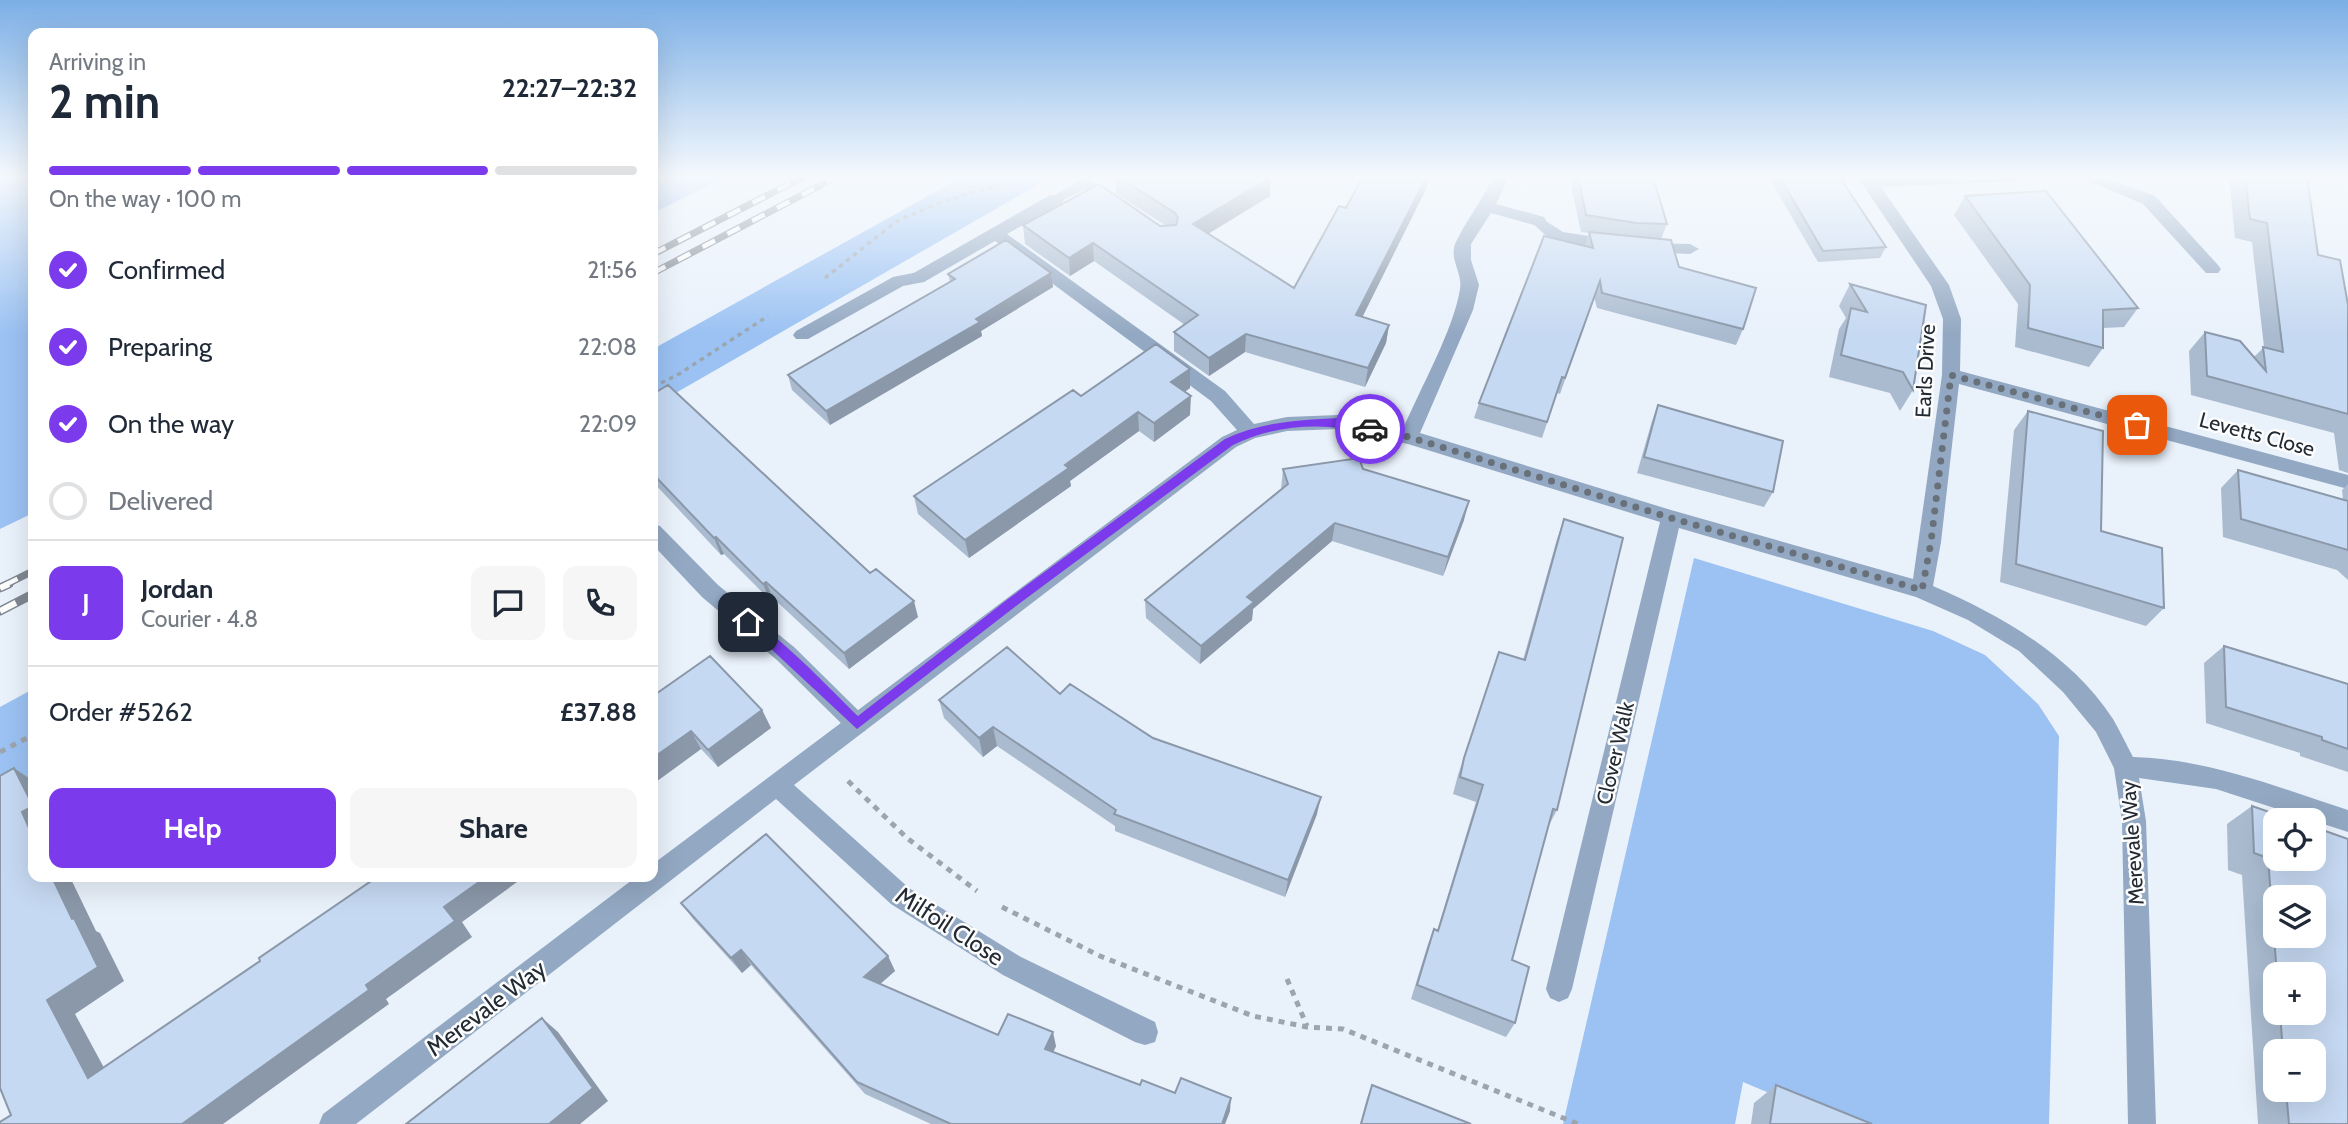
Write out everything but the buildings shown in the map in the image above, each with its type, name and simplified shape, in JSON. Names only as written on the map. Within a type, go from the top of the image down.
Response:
[{"type":"street","points":[[802,335],[899,281],[918,278],[1005,228]]},
{"type":"street","points":[[1409,437],[1464,310],[1470,285],[1462,260],[1463,244],[1473,228]]},
{"type":"street","points":[[1547,228],[1558,237],[1630,247],[1690,250]]},
{"type":"street","name":"Earls Drive","points":[[1901,228],[1940,285],[1952,319],[1951,375],[1931,542],[1922,590]]},
{"type":"street","points":[[2175,228],[2212,269]]},
{"type":"street","points":[[996,234],[1218,396],[1250,432]]},
{"type":"street","name":"Levetts Close","points":[[1951,375],[2348,482]]},
{"type":"street","name":"Merevale Way","points":[[658,867],[778,786],[1012,603],[1229,442],[1250,432],[1287,424],[1338,422],[1409,437],[1671,518],[1922,590],[1976,614],[2027,645],[2071,685],[2104,725],[2126,766],[2134,821],[2142,1124]]},
{"type":"street","name":"Clover Walk","points":[[1559,989],[1671,518]]},
{"type":"street","points":[[658,537],[710,591],[786,654],[857,724]]},
{"type":"street","points":[[2126,766],[2217,778],[2348,821]]},
{"type":"street","name":"Milfoil Close","points":[[778,786],[900,896],[1012,966],[1144,1032]]},
{"type":"street","name":"Merevale Way","points":[[333,1124],[633,884]]},
{"type":"path","points":[[0,752],[28,738]]},
{"type":"path","points":[[819,753],[906,838],[978,892]]},
{"type":"path","points":[[989,900],[1100,956],[1253,1016],[1307,1027],[1343,1029],[1578,1124]]},
{"type":"path","points":[[1287,979],[1307,1027]]},
{"type":"shaded area","points":[[0,228],[28,228],[28,515],[0,529]]},
{"type":"shaded area","points":[[870,228],[962,228],[658,403],[658,346]]},
{"type":"shaded area","points":[[1694,558],[1933,631],[1985,655],[2038,704],[2059,736],[2049,1124],[1844,1124],[1743,1082],[1735,1124],[1563,1124]]},
{"type":"shaded area","points":[[28,692],[28,777],[0,794],[0,707]]},
{"type":"railway","points":[[658,251],[703,228]]},
{"type":"railway","points":[[658,270],[738,228]]},
{"type":"railway","points":[[5,585],[28,574]]},
{"type":"railway","points":[[0,588],[9,584]]},
{"type":"railway","points":[[0,611],[28,597]]},
{"type":"way so far","points":[[1370,429],[1409,437],[1671,518],[1922,590],[1931,542],[1951,375],[2137,425]]},
{"type":"route","points":[[748,622],[786,654],[857,724],[1012,603],[1229,442],[1250,432],[1287,424],[1338,422],[1370,429]]}]
